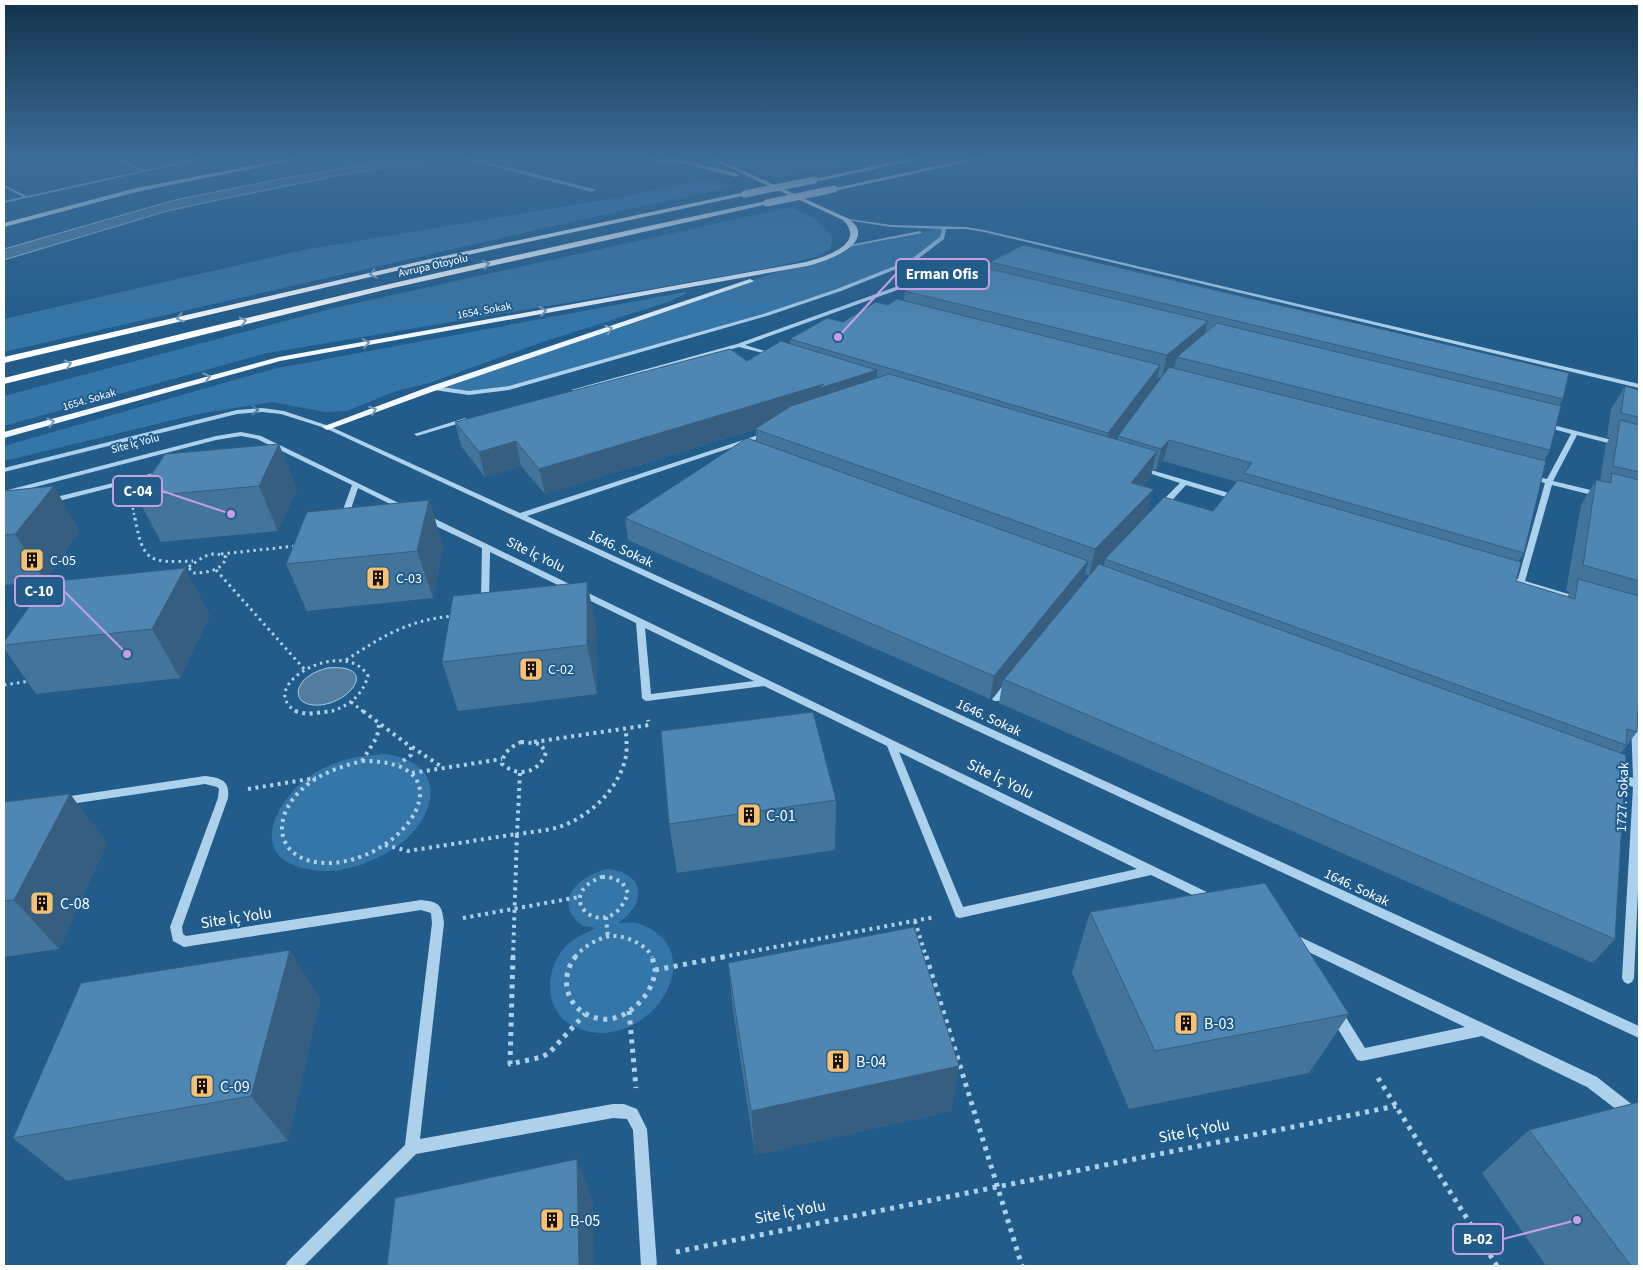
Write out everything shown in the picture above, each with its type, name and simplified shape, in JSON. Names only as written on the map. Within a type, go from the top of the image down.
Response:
[{"type":"highway","name":"Avrupa Otoyolu","points":[[4,360],[430,261],[641,216]]},
{"type":"highway","name":"Avrupa Otoyolu","points":[[4,380],[467,268],[706,216]]},
{"type":"main road","points":[[4,225],[37,216]]},
{"type":"main road","points":[[839,216],[849,222],[855,232],[854,237],[847,246]]},
{"type":"main road","name":"1654. Sokak","points":[[4,435],[278,359],[789,268],[823,260],[847,246]]},
{"type":"main road","points":[[327,427],[434,388],[789,268]]},
{"type":"street","points":[[845,219],[891,226],[966,228],[984,231],[1639,386]]},
{"type":"street","points":[[847,246],[944,228]]},
{"type":"street","points":[[434,388],[469,394],[509,388],[765,315],[879,275],[912,261],[942,238],[944,228]]},
{"type":"street","points":[[568,392],[739,344],[939,273],[976,282]]},
{"type":"street","points":[[857,303],[867,305]]},
{"type":"street","points":[[739,344],[776,356]]},
{"type":"street","name":"1646. Sokak","points":[[4,470],[237,412],[262,410],[282,412],[327,427],[1639,1032]]},
{"type":"street","points":[[417,434],[474,418]]},
{"type":"street","points":[[1536,422],[1639,449]]},
{"type":"street","points":[[519,516],[776,431]]},
{"type":"street","points":[[1521,582],[1549,482],[1575,432]]},
{"type":"street","name":"Site İç Yolu","points":[[4,493],[229,435],[251,435],[269,446],[356,484],[418,517],[486,547],[1223,905]]},
{"type":"street","points":[[729,447],[748,454]]},
{"type":"street","points":[[1132,467],[1241,499]]},
{"type":"street","points":[[46,502],[173,470]]},
{"type":"street","points":[[1520,474],[1603,496]]},
{"type":"street","points":[[1158,510],[1184,482]]},
{"type":"street","points":[[351,524],[342,524],[356,484]]},
{"type":"street","name":"Site İç Yolu","points":[[484,602],[486,547]]},
{"type":"street","points":[[1493,574],[1587,602]]},
{"type":"street","name":"Site İç Yolu","points":[[553,592],[572,589]]},
{"type":"street","points":[[484,602],[494,600]]},
{"type":"street","points":[[640,622],[646,698],[766,683]]},
{"type":"street","points":[[997,699],[1015,677]]},
{"type":"street","name":"1727. Sokak","points":[[1628,978],[1638,785],[1636,705]]},
{"type":"street","points":[[890,742],[960,913],[1152,870]]},
{"type":"street","points":[[1610,774],[1638,785]]},
{"type":"street","points":[[51,803],[205,780],[221,784],[224,793]]},
{"type":"street","name":"Site İç Yolu","points":[[224,793],[176,927],[175,933],[180,940],[191,942],[421,905],[431,906],[438,910],[438,923]]},
{"type":"street","points":[[412,1148],[438,923]]},
{"type":"street","points":[[1302,960],[1286,935],[1592,1082],[1639,1118]]},
{"type":"street","points":[[1332,1007],[1362,1054],[1482,1030]]},
{"type":"street","points":[[293,1266],[412,1148],[624,1111],[632,1114],[640,1130],[648,1262]]},
{"type":"path","points":[[127,482],[144,554],[149,559],[160,562],[193,561],[203,556],[297,546]]},
{"type":"path","points":[[189,568],[193,572],[198,573],[216,570],[226,560],[226,557],[220,554]]},
{"type":"path","points":[[180,570],[189,568],[193,561]]},
{"type":"path","points":[[216,570],[305,670]]},
{"type":"path","points":[[346,660],[403,626],[424,620],[484,611],[484,602]]},
{"type":"path","points":[[346,660],[357,663],[368,676],[360,694],[351,702],[325,712],[300,713],[291,709],[285,703],[286,687],[305,670],[318,664],[346,660]]},
{"type":"path","points":[[4,685],[34,680]]},
{"type":"path","points":[[351,702],[379,725],[443,768]]},
{"type":"path","points":[[362,761],[377,737],[379,725]]},
{"type":"path","points":[[534,742],[544,747],[545,757],[538,766],[520,773],[510,771],[502,764],[504,754],[514,745],[521,742],[534,742],[649,725]]},
{"type":"path","points":[[385,845],[408,851],[561,826],[583,815],[595,806],[613,784],[625,760],[626,729]]},
{"type":"path","points":[[399,764],[411,755],[411,747]]},
{"type":"path","points":[[412,773],[502,759]]},
{"type":"path","points":[[362,761],[382,761],[399,764],[412,773],[419,784],[420,799],[415,815],[403,831],[385,845],[356,859],[317,863],[296,857],[284,845],[281,829],[285,811],[298,794],[316,778],[339,767],[362,761]]},
{"type":"path","points":[[520,773],[510,1064],[542,1057],[549,1053],[585,1014]]},
{"type":"path","points":[[224,793],[316,778]]},
{"type":"path","points":[[609,877],[622,882],[628,893],[624,906],[618,912],[606,917],[594,917],[581,910],[579,897],[582,890],[594,880],[609,877]]},
{"type":"path","points":[[438,923],[579,897]]},
{"type":"path","points":[[655,970],[960,913]]},
{"type":"path","points":[[606,917],[608,938]]},
{"type":"path","points":[[916,921],[1022,1266]]},
{"type":"path","points":[[626,937],[639,942],[649,950],[654,962],[656,976],[651,989],[642,1002],[629,1011],[614,1017],[599,1018],[585,1014],[574,1007],[567,996],[565,983],[568,970],[575,957],[598,940],[608,938],[626,937]]},
{"type":"path","points":[[629,1011],[640,1130]]},
{"type":"path","points":[[1362,1054],[1497,1266]]},
{"type":"path","name":"Site İç Yolu","points":[[648,1262],[998,1187],[1396,1106]]},
{"type":"shaded area","points":[[118,216],[149,216],[4,260],[4,249]]},
{"type":"shaded area","points":[[505,216],[597,216],[4,352],[4,319],[308,249]]},
{"type":"shaded area","points":[[749,216],[810,216],[816,219],[833,237],[830,250],[815,257],[778,266],[267,353],[4,426],[4,396],[334,308]]},
{"type":"shaded area","points":[[944,228],[942,238],[912,261],[879,275],[765,315],[577,370],[483,393],[434,388],[789,268],[807,264],[849,246]]},
{"type":"shaded area","points":[[685,292],[688,293],[668,302],[543,342],[429,383],[396,391],[347,411],[325,412],[272,402],[198,414],[4,461],[4,446],[273,369]]},
{"type":"shaded area","points":[[327,668],[344,668],[353,672],[356,678],[354,686],[338,700],[326,704],[313,705],[302,701],[298,693],[304,680],[318,671]]},
{"type":"shaded area","points":[[387,754],[414,763],[428,778],[430,799],[427,810],[422,820],[408,837],[390,851],[368,862],[332,871],[308,869],[288,862],[276,852],[272,839],[274,824],[280,809],[304,781],[318,771],[343,761],[369,755]]},
{"type":"shaded area","points":[[608,869],[630,876],[636,883],[638,890],[638,899],[634,907],[618,923],[637,923],[659,934],[670,950],[673,968],[669,987],[658,1005],[642,1019],[622,1030],[599,1033],[581,1029],[564,1020],[557,1012],[553,1003],[550,993],[550,982],[555,962],[560,953],[577,937],[596,928],[582,925],[572,915],[569,898],[572,891],[592,874]]},
{"type":"building","points":[[1023,245],[1569,373],[1563,399],[990,262]]},
{"type":"building","points":[[982,267],[1208,321],[1167,355],[905,291],[933,274],[958,280]]},
{"type":"building","points":[[897,299],[1160,365],[1108,433],[790,339],[827,318],[843,322],[876,302],[888,305]]},
{"type":"building","points":[[1217,323],[1561,406],[1550,450],[1177,357]]},
{"type":"building","points":[[781,341],[877,370],[539,469],[516,441],[479,452],[455,422],[730,349],[747,361]]},
{"type":"building","points":[[1169,367],[1546,461],[1524,553],[1244,473],[1252,463],[1169,440],[1161,449],[1118,436]]},
{"type":"building","points":[[889,374],[1157,451],[1131,483],[1154,489],[1095,549],[755,429],[791,406]]},
{"type":"building","points":[[1625,386],[1639,390],[1639,417],[1621,413]]},
{"type":"building","points":[[1620,420],[1639,425],[1639,472],[1613,466]]},
{"type":"building","points":[[747,438],[1088,561],[994,676],[625,518]]},
{"type":"building","points":[[279,444],[259,486],[137,497],[165,454]]},
{"type":"building","points":[[1612,473],[1639,480],[1639,581],[1583,565],[1596,480],[1611,483]]},
{"type":"building","points":[[1238,480],[1521,562],[1516,581],[1575,599],[1578,579],[1639,596],[1637,732],[1627,729],[1626,745],[1105,559],[1164,497],[1213,511]]},
{"type":"building","points":[[54,486],[15,534],[4,535],[4,491]]},
{"type":"building","points":[[429,500],[417,551],[286,564],[307,512]]},
{"type":"building","points":[[1099,564],[1626,755],[1615,939],[1003,679]]},
{"type":"building","points":[[185,568],[152,629],[4,645],[4,642],[47,582]]},
{"type":"building","points":[[587,582],[587,645],[442,662],[453,596]]},
{"type":"building","points":[[813,712],[836,800],[669,824],[661,731]]},
{"type":"building","points":[[70,794],[14,900],[4,901],[4,802]]},
{"type":"building","points":[[1265,883],[1349,1014],[1155,1051],[1090,912]]},
{"type":"building","name":"B-04","points":[[914,927],[959,1066],[751,1111],[728,963]]},
{"type":"building","points":[[290,950],[251,1096],[13,1138],[81,983]]},
{"type":"building","points":[[1639,1102],[1639,1266],[1631,1266],[1529,1130]]},
{"type":"building","points":[[577,1159],[579,1266],[387,1266],[395,1198]]},
{"type":"place","name":"Erman Ofis","points":[[838,337]]},
{"type":"place","name":"C-04","points":[[231,514]]},
{"type":"place","name":"C-05","points":[[32,560]]},
{"type":"place","name":"C-03","points":[[378,578]]},
{"type":"place","name":"C-10","points":[[127,654]]},
{"type":"place","name":"C-02","points":[[531,669]]},
{"type":"place","name":"C-01","points":[[749,815]]},
{"type":"place","name":"C-08","points":[[42,903]]},
{"type":"place","name":"B-03","points":[[1186,1023]]},
{"type":"place","name":"B-04","points":[[838,1061]]},
{"type":"place","name":"C-09","points":[[202,1086]]},
{"type":"place","name":"B-05","points":[[552,1220]]},
{"type":"place","name":"B-02","points":[[1577,1220]]}]
